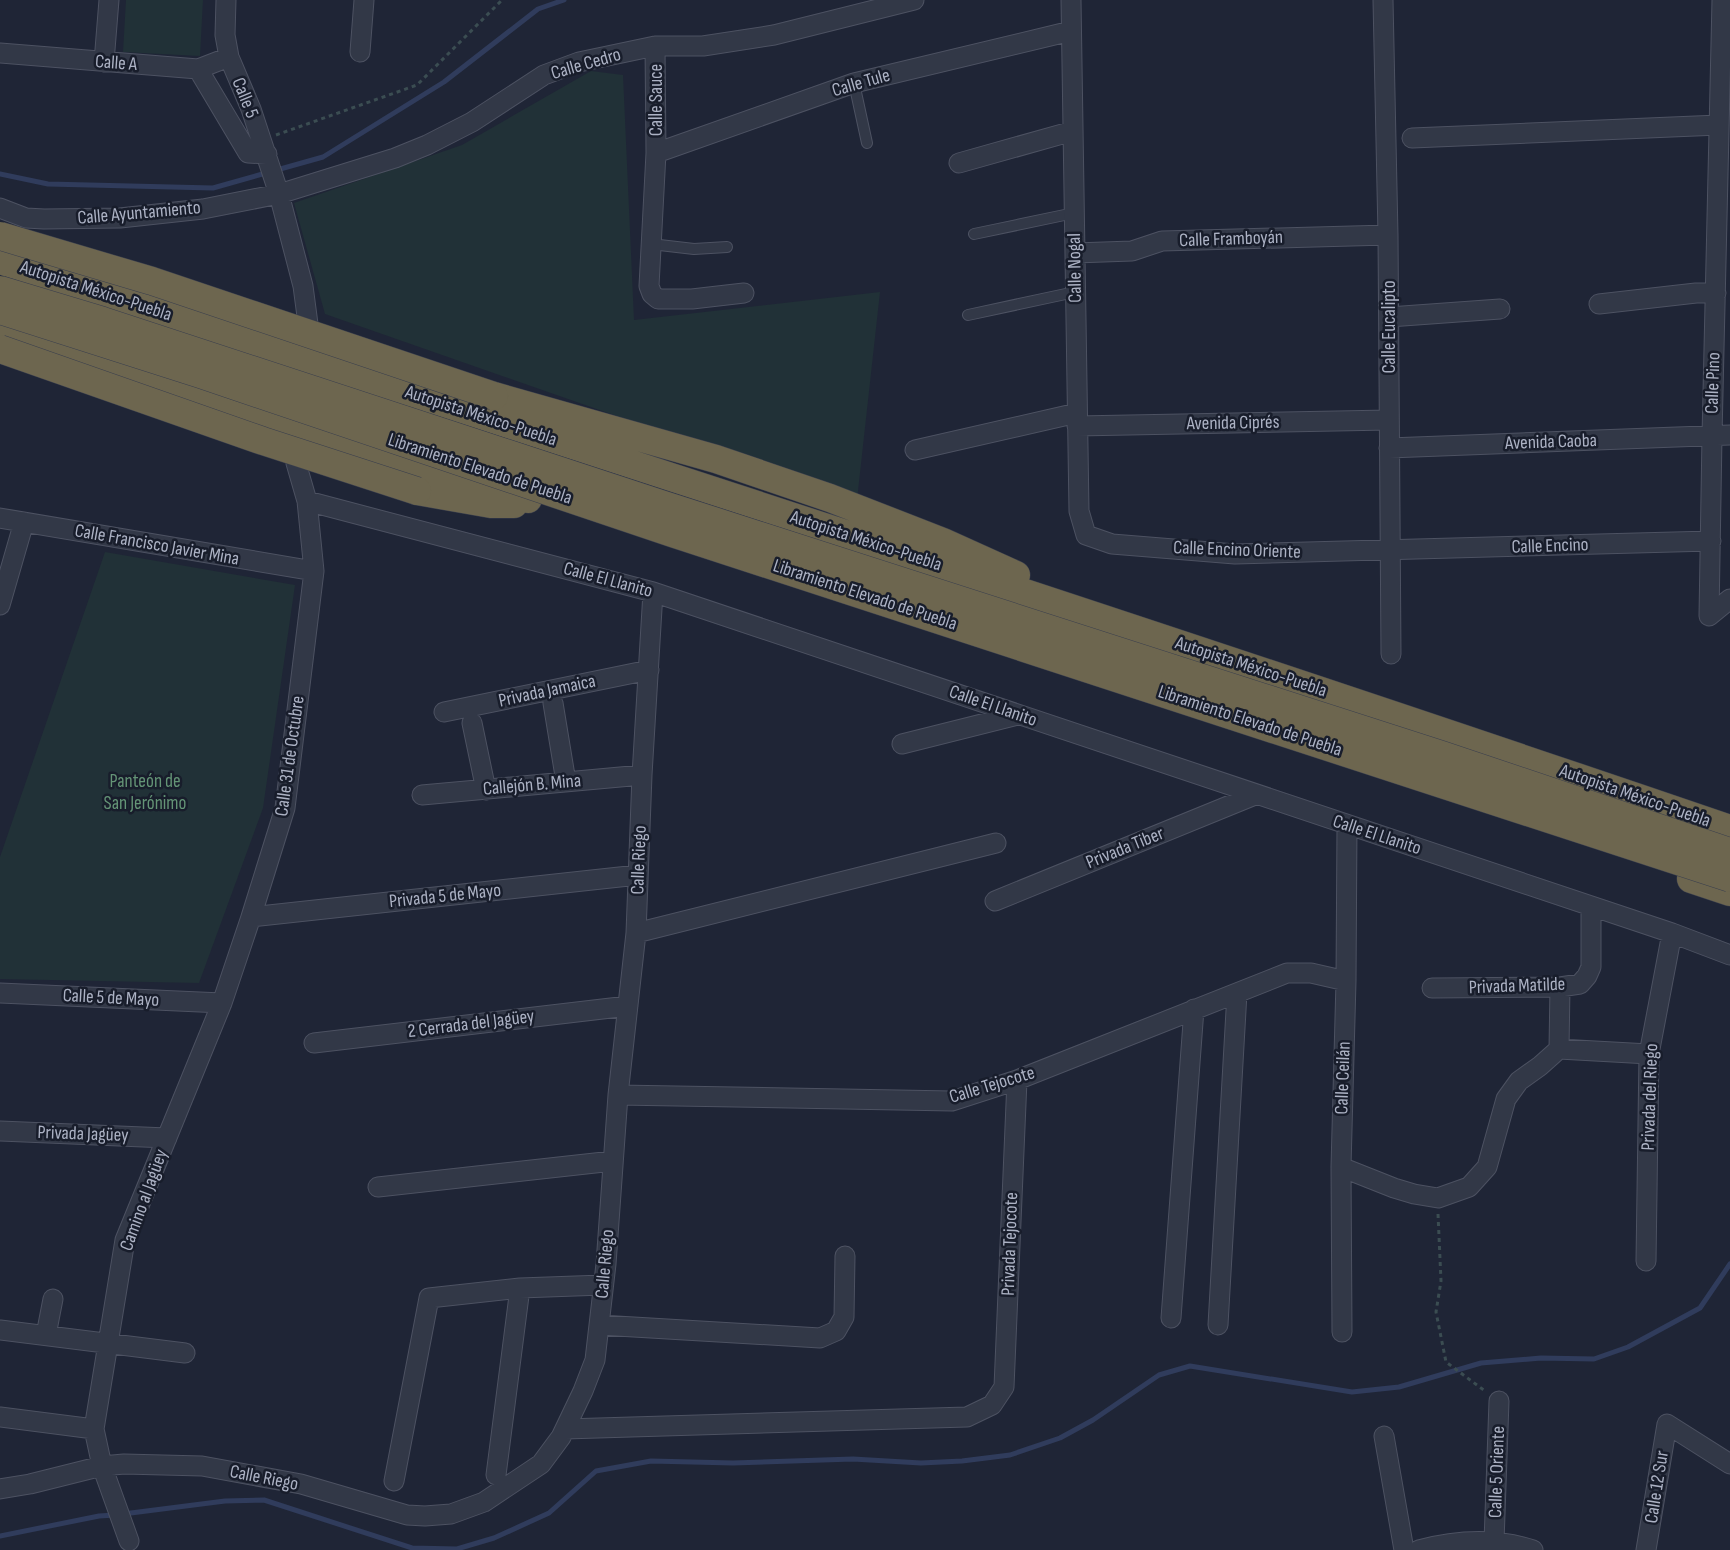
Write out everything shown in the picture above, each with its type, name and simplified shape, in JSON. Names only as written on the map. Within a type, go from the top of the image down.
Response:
[{"type":"highway","points":[[0,236],[152,281],[494,396],[716,459],[830,498],[943,542],[1008,570],[1068,607]]},
{"type":"highway","name":"Autopista México-Puebla","points":[[0,260],[1068,607],[1407,719],[1730,829]]},
{"type":"highway","name":"Libramiento Elevado de Puebla","points":[[0,290],[103,321],[664,505],[1442,755],[1730,852]]},
{"type":"highway","name":"Libramiento Elevado de Puebla","points":[[0,310],[200,374],[691,539],[1730,878]]},
{"type":"highway","points":[[0,326],[1138,697],[1289,744],[1730,892]]},
{"type":"highway","points":[[0,349],[263,441],[417,490],[491,504],[542,503]]},
{"type":"street","points":[[104,62],[109,0]]},
{"type":"street","name":"Calle 5","points":[[226,0],[225,35],[229,57],[278,189],[303,286],[308,324]]},
{"type":"street","points":[[360,52],[364,0]]},
{"type":"street","name":"Calle Cedro","points":[[278,189],[395,158],[427,145],[472,122],[544,75],[579,62],[656,46],[703,46],[774,35],[914,0]]},
{"type":"street","name":"Calle Nogal","points":[[1071,0],[1079,511],[1086,535]]},
{"type":"street","name":"Calle Eucalipto","points":[[1383,0],[1388,235],[1391,654]]},
{"type":"street","name":"Calle Pino","points":[[1722,0],[1720,125],[1724,208],[1716,293],[1721,436],[1711,542],[1709,616],[1730,599]]},
{"type":"street","name":"Calle Tule","points":[[656,153],[854,84],[1072,31]]},
{"type":"street","name":"Calle Sauce","points":[[656,46],[656,153],[649,286],[652,294],[658,298],[692,299],[744,293]]},
{"type":"street","name":"Calle A","points":[[0,54],[198,69],[229,57]]},
{"type":"street","points":[[198,69],[248,153],[265,151]]},
{"type":"street","points":[[1412,138],[1720,125]]},
{"type":"street","points":[[959,163],[1073,132]]},
{"type":"street","name":"Calle Ayuntamiento","points":[[0,208],[26,218],[44,220],[120,218],[203,209],[278,189]]},
{"type":"street","name":"Calle Framboyán","points":[[1075,253],[1132,251],[1162,241],[1388,235]]},
{"type":"street","points":[[1599,304],[1696,293],[1716,293]]},
{"type":"street","points":[[1388,317],[1500,309]]},
{"type":"street","name":"Avenida Ciprés","points":[[915,450],[1077,419],[1389,420]]},
{"type":"street","name":"Avenida Caoba","points":[[1389,448],[1721,436]]},
{"type":"street","name":"Calle 31 de Octubre","points":[[222,1003],[285,808],[314,571],[307,501],[296,464]]},
{"type":"street","name":"Calle El Llanito","points":[[307,501],[653,592],[1672,933],[1730,955]]},
{"type":"street","name":"Calle Francisco Javier Mina","points":[[0,518],[314,571]]},
{"type":"street","points":[[0,605],[24,522]]},
{"type":"street","name":"Calle Encino Oriente","points":[[1086,535],[1112,544],[1235,554],[1390,550]]},
{"type":"street","name":"Calle Encino","points":[[1390,550],[1711,542]]},
{"type":"street","name":"Calle Riego","points":[[0,1489],[30,1484],[102,1466],[124,1464],[202,1466],[301,1484],[407,1515],[451,1514],[484,1502],[541,1464],[562,1437],[595,1360],[600,1325],[618,1095],[636,933],[642,775],[653,592]]},
{"type":"street","name":"Privada Jamaica","points":[[444,712],[648,670]]},
{"type":"street","points":[[553,703],[566,782]]},
{"type":"street","points":[[902,744],[1018,715]]},
{"type":"street","points":[[472,724],[486,790]]},
{"type":"street","name":"Callejón B. Mina","points":[[422,795],[642,775]]},
{"type":"street","name":"Privada Tiber","points":[[995,902],[1256,795]]},
{"type":"street","name":"Calle Ceilán","points":[[1342,1332],[1341,1167],[1346,982],[1347,825]]},
{"type":"street","points":[[636,933],[996,843]]},
{"type":"street","name":"Privada 5 de Mayo","points":[[251,917],[638,875]]},
{"type":"street","name":"Privada Matilde","points":[[1432,988],[1560,987],[1580,984],[1589,972],[1590,967],[1591,906]]},
{"type":"street","name":"Privada del Riego","points":[[1646,1262],[1649,1054],[1672,933]]},
{"type":"street","name":"Calle Tejocote","points":[[618,1095],[952,1101],[1017,1080],[1287,973],[1311,973],[1346,982]]},
{"type":"street","points":[[1559,1049],[1560,987]]},
{"type":"street","name":"Calle 5 de Mayo","points":[[0,993],[222,1003]]},
{"type":"street","points":[[1218,1325],[1237,993]]},
{"type":"street","name":"Camino al Jagüey","points":[[102,1466],[94,1429],[125,1240],[222,1003]]},
{"type":"street","name":"2 Cerrada del Jagüey","points":[[314,1043],[628,1006]]},
{"type":"street","points":[[1171,1318],[1194,1009]]},
{"type":"street","points":[[1341,1167],[1394,1188],[1438,1198],[1470,1186],[1487,1167],[1506,1099],[1519,1081],[1559,1049],[1649,1054]]},
{"type":"street","name":"Privada Tejocote","points":[[565,1429],[967,1417],[992,1404],[1004,1387],[1017,1080]]},
{"type":"street","name":"Privada Jagüey","points":[[0,1131],[167,1138]]},
{"type":"street","points":[[378,1187],[612,1161]]},
{"type":"street","points":[[600,1325],[820,1338],[836,1331],[844,1317],[845,1256]]},
{"type":"street","points":[[394,1481],[429,1298],[520,1288],[603,1285]]},
{"type":"street","points":[[496,1475],[520,1288]]},
{"type":"street","points":[[46,1335],[53,1298]]},
{"type":"street","points":[[0,1330],[185,1353]]},
{"type":"street","name":"Calle 5 Oriente","points":[[1494,1397],[1494,1542]]},
{"type":"street","points":[[0,1417],[94,1429]]},
{"type":"street","name":"Calle 12 Sur","points":[[1646,1550],[1667,1424],[1730,1464]]},
{"type":"street","points":[[1384,1436],[1404,1550]]},
{"type":"street","points":[[102,1466],[131,1542]]},
{"type":"street","name":"Calle 5 Oriente","points":[[1419,1550],[1470,1541],[1494,1542],[1533,1550]]},
{"type":"lane","points":[[854,84],[867,143]]},
{"type":"lane","points":[[974,234],[1074,214]]},
{"type":"lane","points":[[651,244],[694,249],[727,247]]},
{"type":"lane","points":[[968,315],[1075,292]]},
{"type":"path","points":[[265,151],[417,85],[502,0]]},
{"type":"path","points":[[1439,1233],[1441,1281],[1436,1312],[1446,1362],[1494,1397]]},
{"type":"green space","points":[[126,0],[203,0],[200,56],[123,52]]},
{"type":"green space","points":[[591,71],[623,75],[634,320],[880,292],[857,500],[325,314],[294,203],[462,145]]},
{"type":"green space","name":"Panteón de San Jerónimo","points":[[105,552],[295,585],[263,808],[199,983],[0,979],[0,857]]},
{"type":"waterway","points":[[0,174],[48,184],[213,188],[323,157],[444,82],[538,9],[564,0]]},
{"type":"waterway","points":[[123,1514],[225,1501],[264,1500],[412,1548],[457,1549],[494,1538],[549,1513],[596,1471],[651,1461],[733,1463],[853,1459],[921,1463],[962,1461],[1010,1455],[1060,1438],[1093,1420],[1159,1375],[1190,1366],[1352,1392],[1399,1387],[1481,1363],[1541,1358],[1594,1359],[1628,1347],[1700,1308],[1730,1264]]},
{"type":"waterway","points":[[0,1536],[99,1516],[115,1515]]}]
